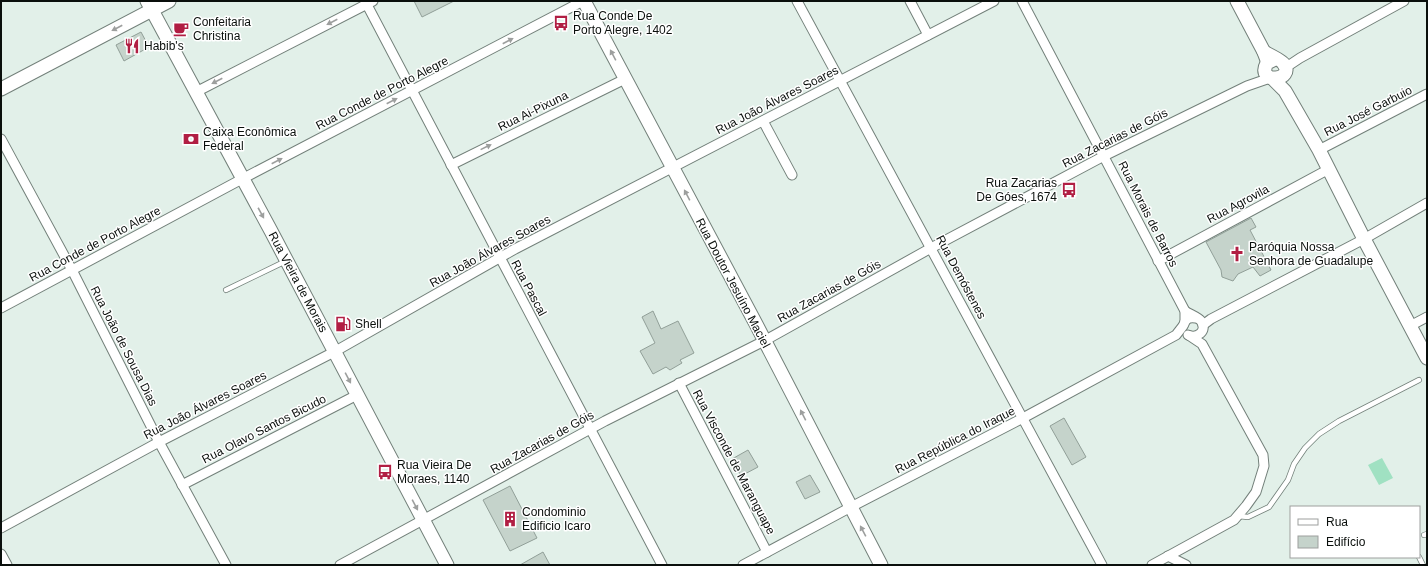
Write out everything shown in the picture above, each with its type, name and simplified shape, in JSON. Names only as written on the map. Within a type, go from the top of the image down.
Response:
[{"type":"street","points":[[1,89],[149,5],[169,1]]},
{"type":"street","name":"Rua Doutor Jesuíno Maciel","points":[[584,1],[881,565]]},
{"type":"street","name":"Rua Conde de Porto Alegre","points":[[1,308],[242,179],[584,1]]},
{"type":"street","name":"Rua Demóstenes","points":[[797,1],[932,248],[1102,565]]},
{"type":"street","points":[[910,1],[928,35]]},
{"type":"street","name":"Rua João Álvares Soares","points":[[1,528],[159,442],[334,352],[500,258],[994,1]]},
{"type":"street","name":"Rua Morais de Barros","points":[[1022,1],[1184,311],[1186,330]]},
{"type":"street","points":[[1237,1],[1274,67],[1285,91],[1320,150],[1364,239],[1427,358]]},
{"type":"street","name":"Rua Zacarias de Góis","points":[[340,565],[679,383],[764,341],[932,248],[1104,156],[1247,86],[1274,67],[1300,58],[1404,1]]},
{"type":"street","points":[[196,92],[368,2]]},
{"type":"street","name":"Rua Pascal","points":[[368,2],[451,165],[662,565]]},
{"type":"street","name":"Rua Vieira de Morais","points":[[149,5],[447,565]]},
{"type":"street","name":"Rua Ai-Pixuna","points":[[451,165],[625,79]]},
{"type":"street","name":"Rua José Garbuio","points":[[1320,150],[1427,94]]},
{"type":"street","points":[[763,121],[792,175]]},
{"type":"street","name":"Rua João de Sousa Dias","points":[[1,139],[72,270],[159,442],[226,565]]},
{"type":"street","name":"Rua Agrovila","points":[[1158,261],[1329,169]]},
{"type":"street","points":[[1186,330],[1190,318],[1201,323],[1211,319],[1364,239],[1427,203]]},
{"type":"street","points":[[1184,311],[1201,323]]},
{"type":"street","points":[[1410,326],[1427,317]]},
{"type":"street","points":[[1186,330],[1197,336],[1201,323]]},
{"type":"street","points":[[1201,323],[1202,344]]},
{"type":"street","points":[[1152,565],[1234,520],[1256,492],[1264,466],[1263,455],[1202,344],[1186,330]]},
{"type":"street","name":"Rua República do Iraque","points":[[743,565],[1023,418],[1176,334],[1186,330]]},
{"type":"street","name":"Rua Visconde de Maranguape","points":[[679,383],[767,552]]},
{"type":"street","name":"Rua Olavo Santos Bicudo","points":[[182,485],[357,395]]},
{"type":"street","points":[[1,554],[7,565]]},
{"type":"street","points":[[1168,556],[1186,565]]},
{"type":"lane","points":[[226,290],[286,261]]},
{"type":"lane","points":[[1238,516],[1248,518],[1269,507],[1288,480],[1294,464],[1305,448],[1320,434],[1339,421],[1419,380]]},
{"type":"green space","points":[[1382,458],[1393,478],[1379,485],[1368,465]]},
{"type":"building","points":[[414,1],[454,1],[422,17]]},
{"type":"building","name":"Habib's","points":[[141,32],[149,47],[124,61],[116,45]]},
{"type":"building","name":"Paróquia Nossa Senhora de Guadalupe","points":[[1251,218],[1256,227],[1250,230],[1271,270],[1260,276],[1253,267],[1238,274],[1233,281],[1222,277],[1221,270],[1206,242]]},
{"type":"building","points":[[653,311],[661,329],[678,321],[694,353],[680,360],[682,363],[670,370],[666,367],[653,374],[640,351],[655,343],[642,317]]},
{"type":"building","points":[[1064,418],[1086,457],[1072,465],[1050,426]]},
{"type":"building","points":[[748,450],[758,467],[741,476],[732,459]]},
{"type":"building","points":[[810,475],[820,492],[805,499],[796,482]]},
{"type":"building","name":"Condominio Edificio Icaro","points":[[510,486],[537,538],[510,551],[483,500]]},
{"type":"building","points":[[543,552],[550,565],[520,565]]},
{"type":"place","name":"Rua Conde De Porto Alegre, 1402","points":[[561,23]]},
{"type":"place","name":"Confeitaria Christina","points":[[181,29]]},
{"type":"place","name":"Habib's","points":[[132,46]]},
{"type":"place","name":"Caixa Econômica Federal","points":[[191,139]]},
{"type":"place","name":"Rua Zacarias De Góes, 1674","points":[[1069,190]]},
{"type":"place","name":"Paróquia Nossa Senhora de Guadalupe","points":[[1237,254]]},
{"type":"place","name":"Shell","points":[[343,324]]},
{"type":"place","name":"Rua Vieira De Moraes, 1140","points":[[385,472]]},
{"type":"place","name":"Condominio Edificio Icaro","points":[[510,519]]}]
